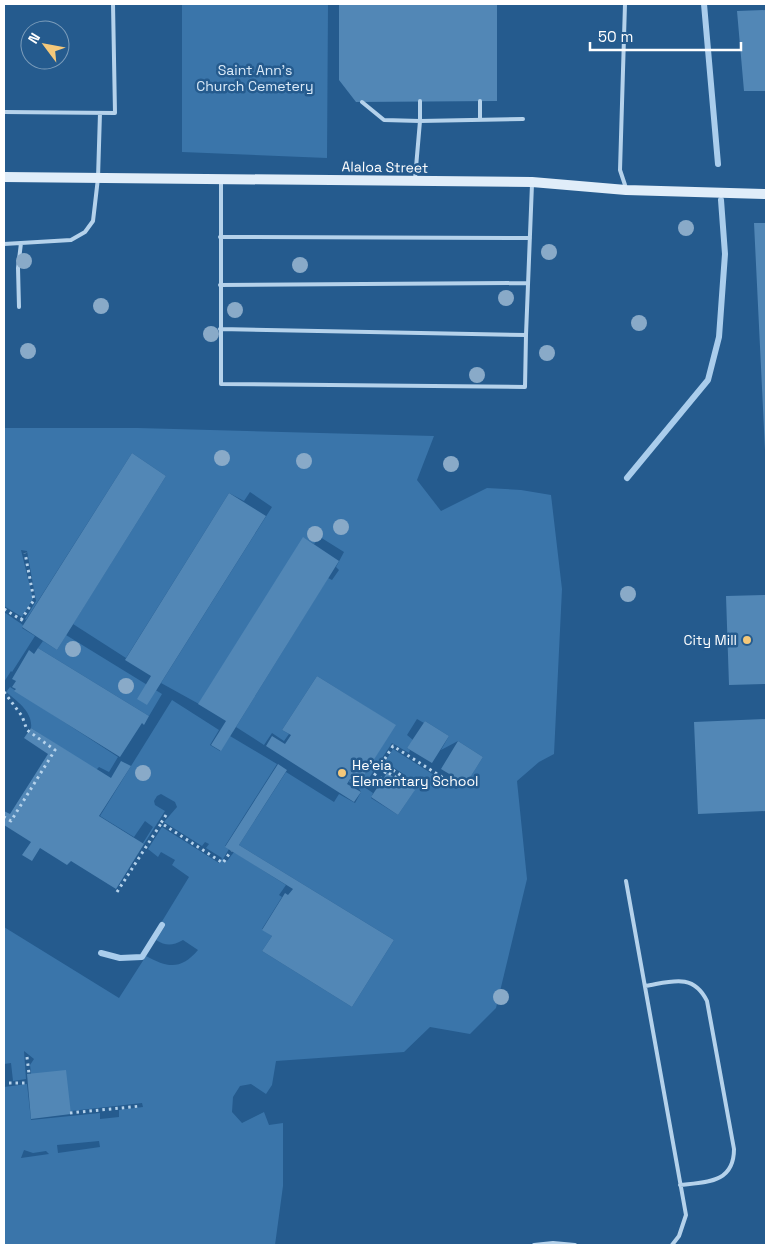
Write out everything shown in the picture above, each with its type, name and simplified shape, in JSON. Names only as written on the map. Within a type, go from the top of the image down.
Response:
[{"type":"street","name":"Alaloa Street","points":[[4,178],[221,178],[532,182],[626,190],[766,194]]},
{"type":"lane","points":[[4,112],[114,113],[113,4]]},
{"type":"lane","points":[[625,4],[620,170],[626,190]]},
{"type":"lane","points":[[480,101],[480,120]]},
{"type":"lane","points":[[362,102],[384,120],[523,119]]},
{"type":"lane","points":[[415,181],[420,102]]},
{"type":"lane","points":[[4,244],[71,240],[85,232],[93,222],[98,178],[100,112]]},
{"type":"lane","points":[[221,178],[221,384],[525,386],[532,182]]},
{"type":"lane","points":[[220,238],[530,238]]},
{"type":"lane","points":[[19,308],[18,268],[21,242]]},
{"type":"lane","points":[[220,285],[528,283]]},
{"type":"lane","points":[[220,330],[526,335]]},
{"type":"lane","points":[[626,881],[686,1215],[679,1236],[672,1245]]},
{"type":"lane","points":[[645,986],[684,981],[696,986],[704,995],[707,1001],[734,1149],[734,1158],[730,1167],[721,1178],[714,1181],[680,1185]]},
{"type":"lane","points":[[534,1245],[554,1243],[575,1245]]},
{"type":"path","points":[[21,620],[34,600],[25,553]]},
{"type":"path","points":[[4,609],[25,622]]},
{"type":"path","points":[[4,692],[22,716],[27,730],[55,750],[11,821],[4,817]]},
{"type":"path","points":[[351,777],[367,787],[393,746],[456,786]]},
{"type":"path","points":[[382,763],[402,776],[400,780],[386,771],[382,778]]},
{"type":"path","points":[[117,892],[166,815]]},
{"type":"path","points":[[161,823],[223,863],[231,850]]},
{"type":"path","points":[[27,1057],[29,1074]]},
{"type":"path","points":[[9,1083],[27,1082]]},
{"type":"path","points":[[70,1113],[141,1106]]},
{"type":"green space","name":"Saint Ann's Church Cemetery","points":[[182,4],[328,4],[327,158],[182,152]]},
{"type":"green space","points":[[4,428],[138,428],[434,436],[417,480],[441,511],[487,488],[521,490],[551,495],[562,589],[554,754],[539,762],[517,781],[527,879],[496,1008],[470,1034],[430,1027],[404,1052],[276,1061],[272,1085],[266,1094],[251,1084],[240,1086],[233,1097],[232,1112],[242,1123],[264,1112],[269,1125],[283,1123],[283,1186],[275,1245],[4,1245],[4,1087],[27,1084],[31,1120],[100,1113],[100,1119],[119,1117],[119,1110],[143,1107],[142,1103],[71,1111],[31,1074],[30,1065],[34,1059],[24,1051],[26,1079],[13,1081],[11,1063],[4,1064],[4,927],[119,998],[146,956],[161,963],[174,965],[186,961],[198,950],[183,940],[169,944],[156,940],[165,926],[161,923],[189,877],[172,865],[175,860],[161,852],[158,857],[148,849],[162,827],[219,863],[222,858],[206,848],[209,844],[205,842],[202,846],[164,822],[177,807],[175,802],[161,794],[154,801],[155,805],[165,811],[144,844],[153,827],[145,821],[134,837],[100,816],[172,700],[219,730],[210,745],[220,751],[230,736],[277,764],[225,846],[229,849],[223,859],[227,861],[234,852],[286,885],[279,895],[282,897],[262,929],[272,936],[262,951],[352,1007],[394,940],[239,845],[286,772],[334,802],[339,794],[355,803],[361,792],[358,787],[349,782],[351,778],[373,793],[371,798],[398,815],[414,791],[402,784],[405,775],[385,762],[393,749],[456,789],[461,783],[465,785],[483,757],[458,741],[441,750],[449,736],[425,721],[424,723],[417,719],[407,735],[413,740],[407,748],[410,750],[409,753],[392,743],[365,782],[361,780],[395,725],[317,676],[282,730],[289,734],[284,741],[272,733],[264,745],[236,727],[328,578],[332,580],[339,570],[336,567],[344,552],[320,537],[314,544],[304,538],[199,704],[161,683],[272,507],[250,492],[244,501],[229,493],[126,658],[73,624],[166,476],[132,453],[26,620],[36,601],[27,551],[21,550],[33,599],[22,617],[4,606]],"holes":[[[99,1141],[100,1147],[58,1153],[57,1145]],[[24,1150],[33,1153],[46,1151],[49,1154],[21,1158]]]},
{"type":"green space","points":[[4,612],[23,625],[22,628],[35,636],[4,682]]},
{"type":"green space","points":[[66,635],[162,694],[149,716],[38,648],[43,641],[57,650]]},
{"type":"green space","points":[[10,687],[118,757],[109,772],[99,767],[96,770],[31,728],[27,712],[6,692]]},
{"type":"building","points":[[339,4],[497,4],[497,101],[356,102],[339,80]]},
{"type":"building","points":[[766,10],[766,91],[744,91],[737,11]]},
{"type":"building","points":[[754,223],[766,223],[766,450],[765,450]]},
{"type":"building","points":[[132,453],[166,476],[57,650],[22,627]]},
{"type":"building","points":[[229,493],[266,516],[147,705],[137,699],[151,676],[125,660]]},
{"type":"building","points":[[303,537],[339,561],[221,751],[211,745],[226,721],[198,704]]},
{"type":"building","name":"City Mill","points":[[766,595],[766,684],[729,685],[726,596]]},
{"type":"building","points":[[38,648],[149,716],[144,725],[142,723],[120,757],[14,691],[16,689],[12,687],[16,681],[12,679],[29,650],[34,654]]},
{"type":"building","points":[[317,676],[396,725],[361,780],[353,774],[347,784],[361,792],[354,802],[266,746],[272,736],[285,744],[291,735],[282,730]]},
{"type":"building","points":[[766,719],[766,811],[698,814],[694,722]]},
{"type":"building","points":[[425,721],[449,736],[432,763],[407,748]]},
{"type":"building","points":[[31,728],[111,778],[121,761],[131,766],[99,816],[144,844],[116,889],[71,861],[67,865],[40,848],[32,861],[22,855],[31,842],[4,825],[4,811],[10,814],[48,754],[24,738]]},
{"type":"building","points":[[458,741],[483,757],[466,784],[441,769]]},
{"type":"building","points":[[278,764],[287,770],[239,845],[394,940],[352,1007],[262,951],[272,936],[262,930],[285,893],[288,895],[293,889],[225,847]]},
{"type":"building","points":[[387,773],[415,790],[398,815],[371,797]]},
{"type":"building","points":[[66,1070],[71,1114],[31,1119],[27,1074]]},
{"type":"waterway","points":[[704,4],[718,164]]},
{"type":"waterway","points":[[627,478],[708,380],[719,337],[725,254],[721,200]]},
{"type":"waterway","points":[[101,953],[120,958],[142,957],[162,925]]},
{"type":"place","name":"City Mill","points":[[747,640]]},
{"type":"place","name":"He'eia Elementary School","points":[[342,773]]}]
